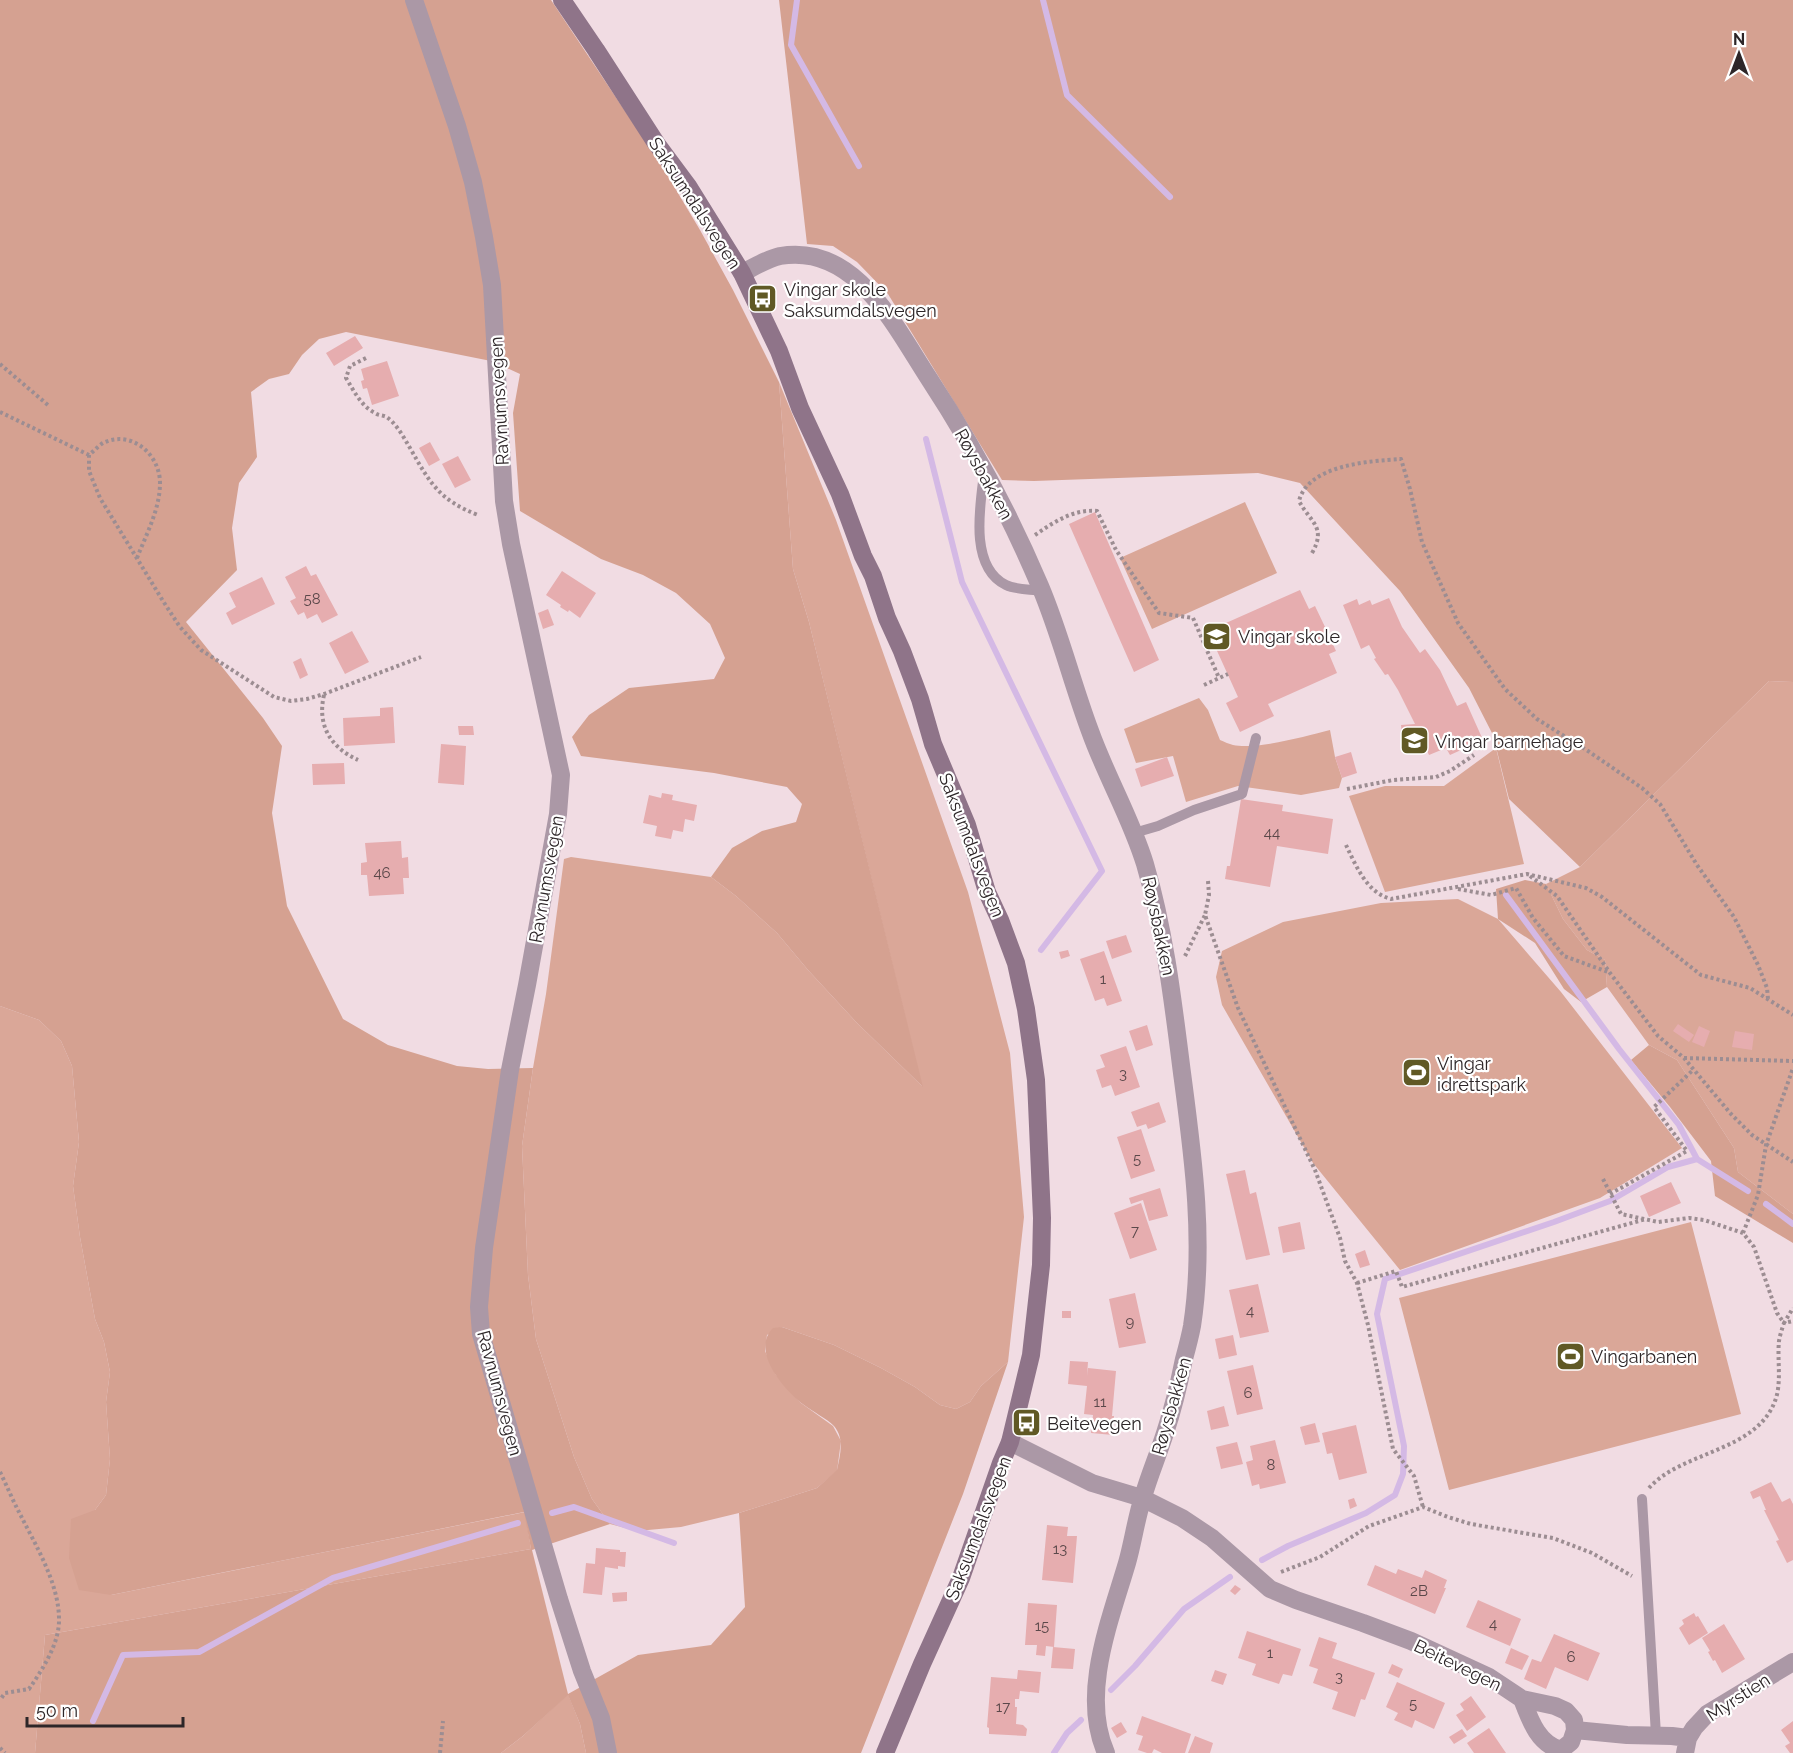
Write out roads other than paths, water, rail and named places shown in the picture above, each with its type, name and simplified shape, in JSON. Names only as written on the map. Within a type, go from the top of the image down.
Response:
[{"type":"main road","name":"Saksumdalsvegen","points":[[562,0],[656,143],[688,186],[742,273],[779,351],[800,408],[840,494],[920,699],[933,744],[967,825],[987,892],[1016,963],[1026,1009],[1036,1080],[1042,1218],[1041,1265],[1031,1355],[1010,1442],[961,1578],[885,1753]]},
{"type":"street","name":"Ravnumsvegen","points":[[414,0],[457,126],[473,182],[484,237],[492,285],[504,501],[511,544],[561,775],[558,814],[510,1070],[480,1280],[479,1307],[482,1334],[559,1599],[582,1671],[601,1718],[608,1753]]},
{"type":"street","name":"Røysbakken","points":[[742,273],[775,257],[802,254],[823,259],[843,269],[862,284],[888,316],[947,406],[1021,543],[1042,591],[1091,734],[1144,860],[1159,915],[1172,984],[1190,1129],[1197,1216],[1197,1275],[1192,1327],[1178,1391],[1142,1498],[1131,1549],[1100,1656],[1097,1721],[1100,1739],[1106,1753]]},
{"type":"street","name":"Beitevegen","points":[[1010,1442],[1092,1483],[1142,1498],[1182,1518],[1212,1538],[1270,1590],[1363,1623],[1457,1662],[1489,1677],[1522,1699],[1555,1706],[1566,1711],[1574,1720],[1575,1730],[1571,1742],[1560,1751],[1542,1740],[1522,1699]]},
{"type":"street","name":"Myrstien","points":[[1686,1746],[1694,1728],[1707,1714],[1793,1662]]},
{"type":"street","points":[[1575,1730],[1656,1735],[1686,1746]]},
{"type":"lane","points":[[984,474],[979,514],[980,539],[985,561],[994,577],[1007,586],[1042,591]]},
{"type":"lane","points":[[1134,833],[1242,794],[1256,738]]},
{"type":"lane","points":[[1642,1499],[1656,1735]]},
{"type":"waterway","points":[[797,0],[791,45],[859,166]]},
{"type":"waterway","points":[[1043,0],[1067,95],[1170,197]]},
{"type":"waterway","points":[[926,439],[962,582],[1102,871],[1041,950]]},
{"type":"waterway","points":[[1506,895],[1619,1049],[1679,1125],[1697,1159]]},
{"type":"waterway","points":[[1262,1560],[1288,1546],[1366,1513],[1395,1495],[1403,1474],[1404,1446],[1377,1314],[1385,1279],[1610,1201],[1668,1167],[1697,1159],[1748,1191]]},
{"type":"waterway","points":[[1766,1204],[1793,1224]]},
{"type":"waterway","points":[[552,1513],[574,1507],[674,1543]]},
{"type":"waterway","points":[[93,1721],[123,1655],[199,1652],[333,1578],[518,1523]]},
{"type":"waterway","points":[[1111,1690],[1184,1609],[1230,1577]]},
{"type":"waterway","points":[[1054,1753],[1067,1733],[1081,1720]]},
{"type":"place","name":"Vingar skole Saksumdalsvegen","points":[[763,299]]},
{"type":"place","name":"Vingar skole","points":[[1217,636]]},
{"type":"place","name":"Vingar barnehage","points":[[1414,741]]},
{"type":"place","name":"Vingar idrettspark","points":[[1416,1073]]},
{"type":"place","name":"Vingarbanen","points":[[1570,1356]]},
{"type":"place","name":"Beitevegen","points":[[1026,1423]]}]
